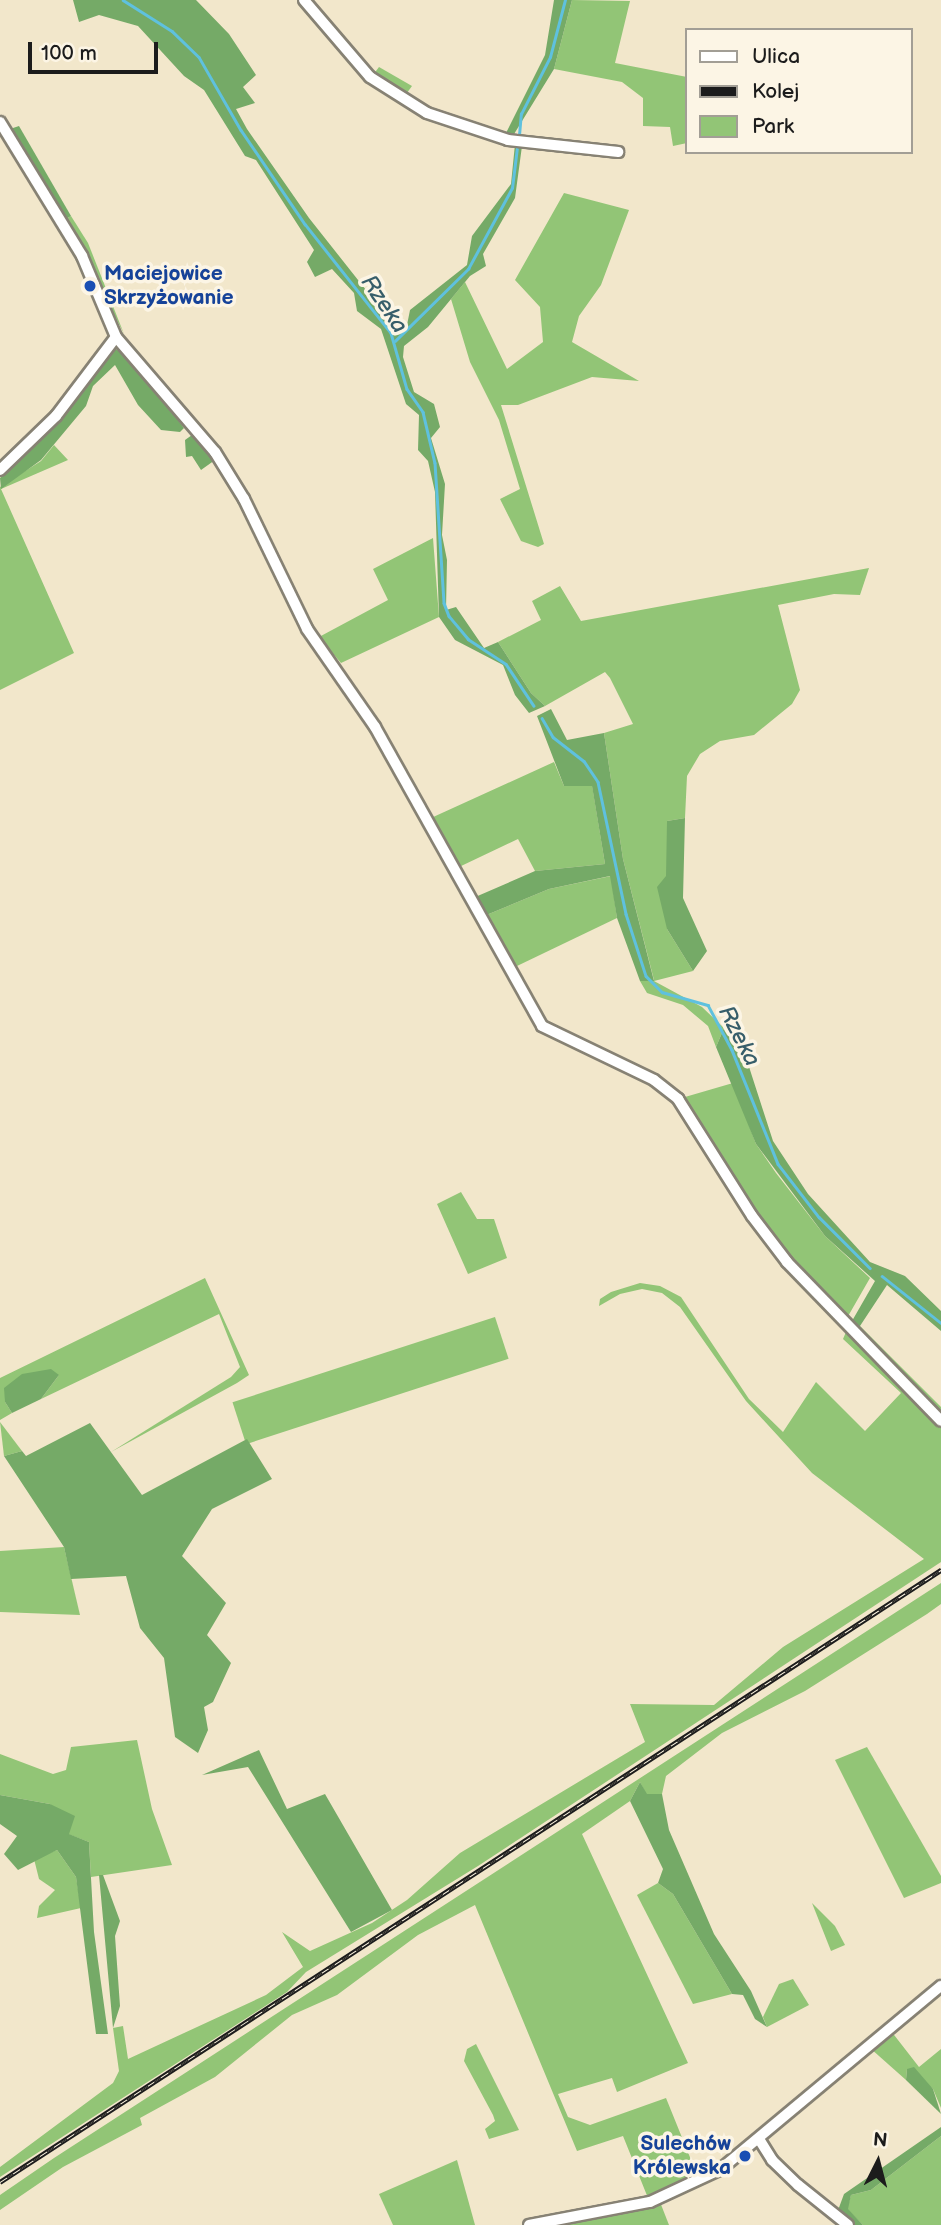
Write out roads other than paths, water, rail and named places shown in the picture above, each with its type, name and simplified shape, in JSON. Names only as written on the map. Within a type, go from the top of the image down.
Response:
[{"type":"street","points":[[304,0],[370,78],[427,113],[508,140],[618,152]]},
{"type":"street","points":[[0,122],[82,256],[116,337],[215,452],[244,499],[307,629],[374,727],[542,1026],[654,1080],[678,1099],[752,1216],[787,1262],[941,1421]]},
{"type":"street","points":[[0,470],[56,416],[116,337]]},
{"type":"street","points":[[529,2225],[657,2199],[721,2169],[941,1986]]},
{"type":"street","points":[[759,2139],[789,2177],[848,2225]]},
{"type":"waterway","name":"Rzeka","points":[[123,0],[172,31],[199,57],[241,130],[305,224],[391,333],[407,389],[423,412],[435,463],[444,603],[449,616],[468,639],[506,664],[534,706]]},
{"type":"waterway","points":[[519,135],[521,114],[550,57],[565,0]]},
{"type":"waterway","points":[[395,341],[468,269],[512,188],[517,149]]},
{"type":"waterway","name":"Rzeka","points":[[542,718],[553,737],[584,761],[598,782],[626,914],[646,976],[662,992],[708,1005],[732,1050],[778,1164],[819,1217],[870,1268]]},
{"type":"waterway","name":"Rzeka","points":[[882,1276],[941,1323]]},
{"type":"railway","points":[[0,2182],[941,1570]]},
{"type":"place","name":"Maciejowice Skrzyżowanie","points":[[90,286]]},
{"type":"place","name":"Sulechów Królewska","points":[[745,2156]]}]
